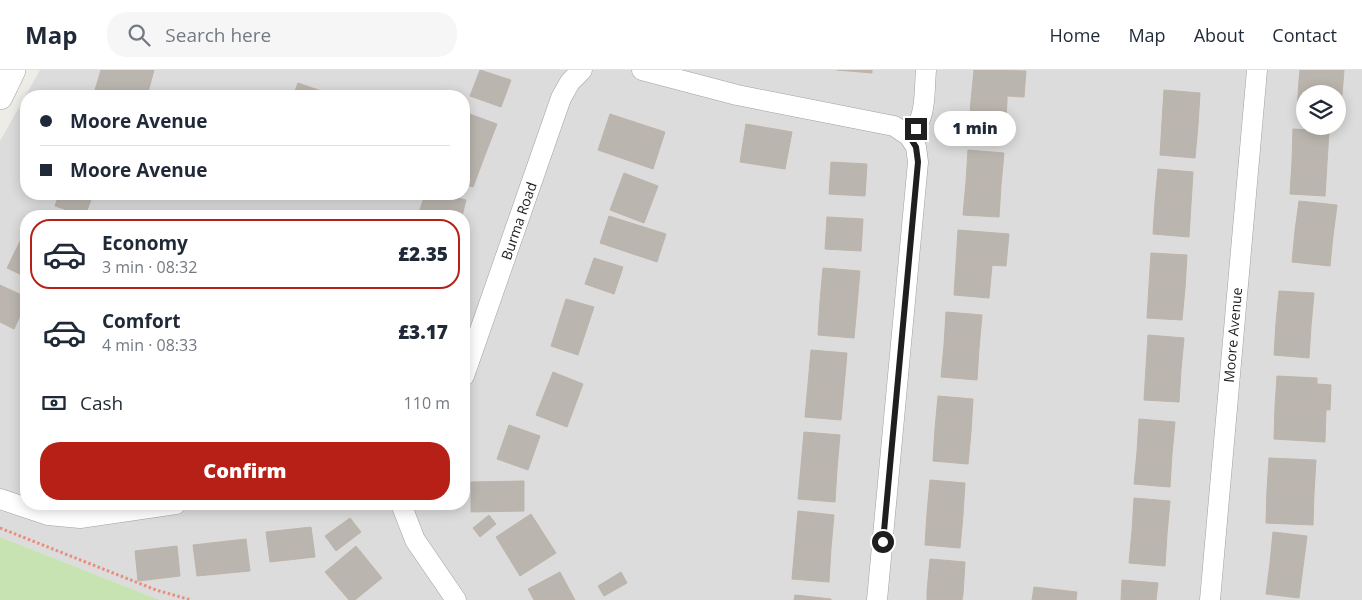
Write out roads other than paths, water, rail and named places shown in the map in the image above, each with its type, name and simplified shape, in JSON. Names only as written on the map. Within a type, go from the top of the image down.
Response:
[{"type":"street","points":[[0,96],[13,70]]},
{"type":"street","name":"Burma Road","points":[[470,359],[561,98],[570,82],[582,70]]},
{"type":"street","points":[[642,70],[737,95],[894,126],[909,136],[916,147],[918,162],[878,600]]},
{"type":"street","points":[[909,136],[916,129],[922,117],[926,70]]},
{"type":"street","name":"Moore Avenue","points":[[1210,600],[1257,70]]},
{"type":"street","points":[[0,499],[20,506]]},
{"type":"street","points":[[33,510],[48,515],[80,518],[135,510]]},
{"type":"street","points":[[403,510],[415,540],[456,600]]}]
